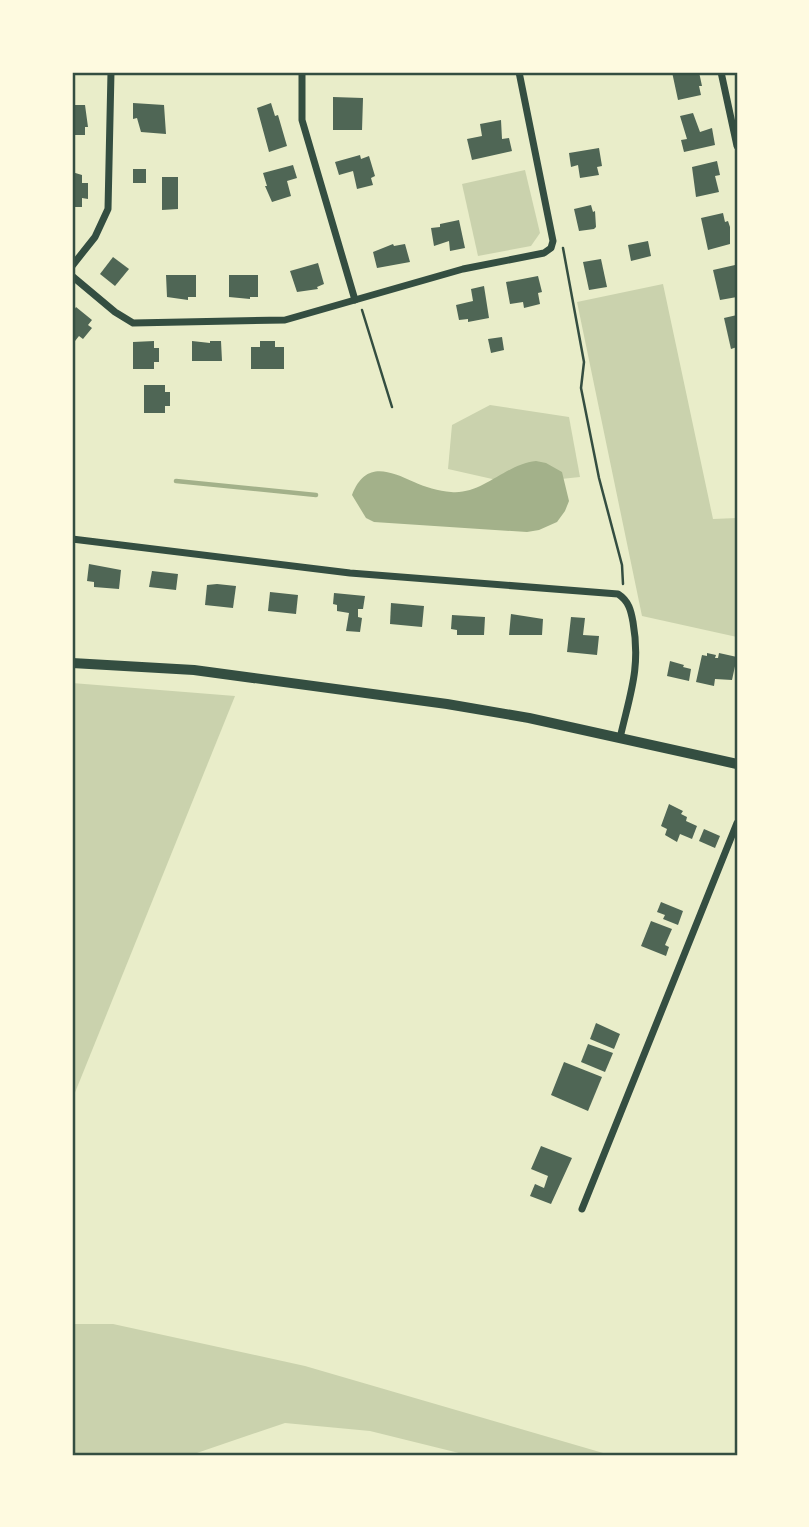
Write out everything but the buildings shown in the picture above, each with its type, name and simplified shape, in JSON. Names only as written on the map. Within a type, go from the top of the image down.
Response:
[{"type":"street","points":[[72,266],[96,237],[108,209],[111,72]]},
{"type":"street","points":[[302,72],[302,120],[358,303]]},
{"type":"street","points":[[72,275],[115,313],[133,323],[285,320],[358,303],[463,269],[544,253],[551,248],[553,241],[519,72]]},
{"type":"street","points":[[722,72],[737,146]]},
{"type":"street","points":[[72,539],[350,573],[611,593],[624,598],[631,610],[637,648],[637,666],[620,738]]},
{"type":"street","points":[[72,663],[169,667],[493,711],[737,764]]},
{"type":"street","points":[[582,1209],[737,822]]},
{"type":"path","points":[[556,259],[564,261]]},
{"type":"path","points":[[358,303],[392,407]]},
{"type":"path","points":[[584,362],[582,388],[600,478],[622,565],[624,598]]},
{"type":"shaded area","points":[[525,170],[540,233],[531,246],[478,256],[462,184]]},
{"type":"shaded area","points":[[663,284],[713,519],[737,518],[737,637],[642,616],[577,302]]},
{"type":"shaded area","points":[[490,405],[569,417],[580,477],[514,484],[448,469],[452,425]]},
{"type":"shaded area","points":[[536,461],[562,472],[569,501],[557,522],[539,530],[527,532],[374,522],[366,518],[352,495],[364,477],[378,471],[395,474],[437,490],[463,492],[525,463]]},
{"type":"shaded area","points":[[72,683],[235,696],[72,1100]]},
{"type":"shaded area","points":[[72,1324],[113,1324],[305,1366],[610,1455],[467,1455],[370,1431],[285,1423],[191,1455],[72,1455]]},
{"type":"waterway","points":[[176,481],[316,495]]}]
